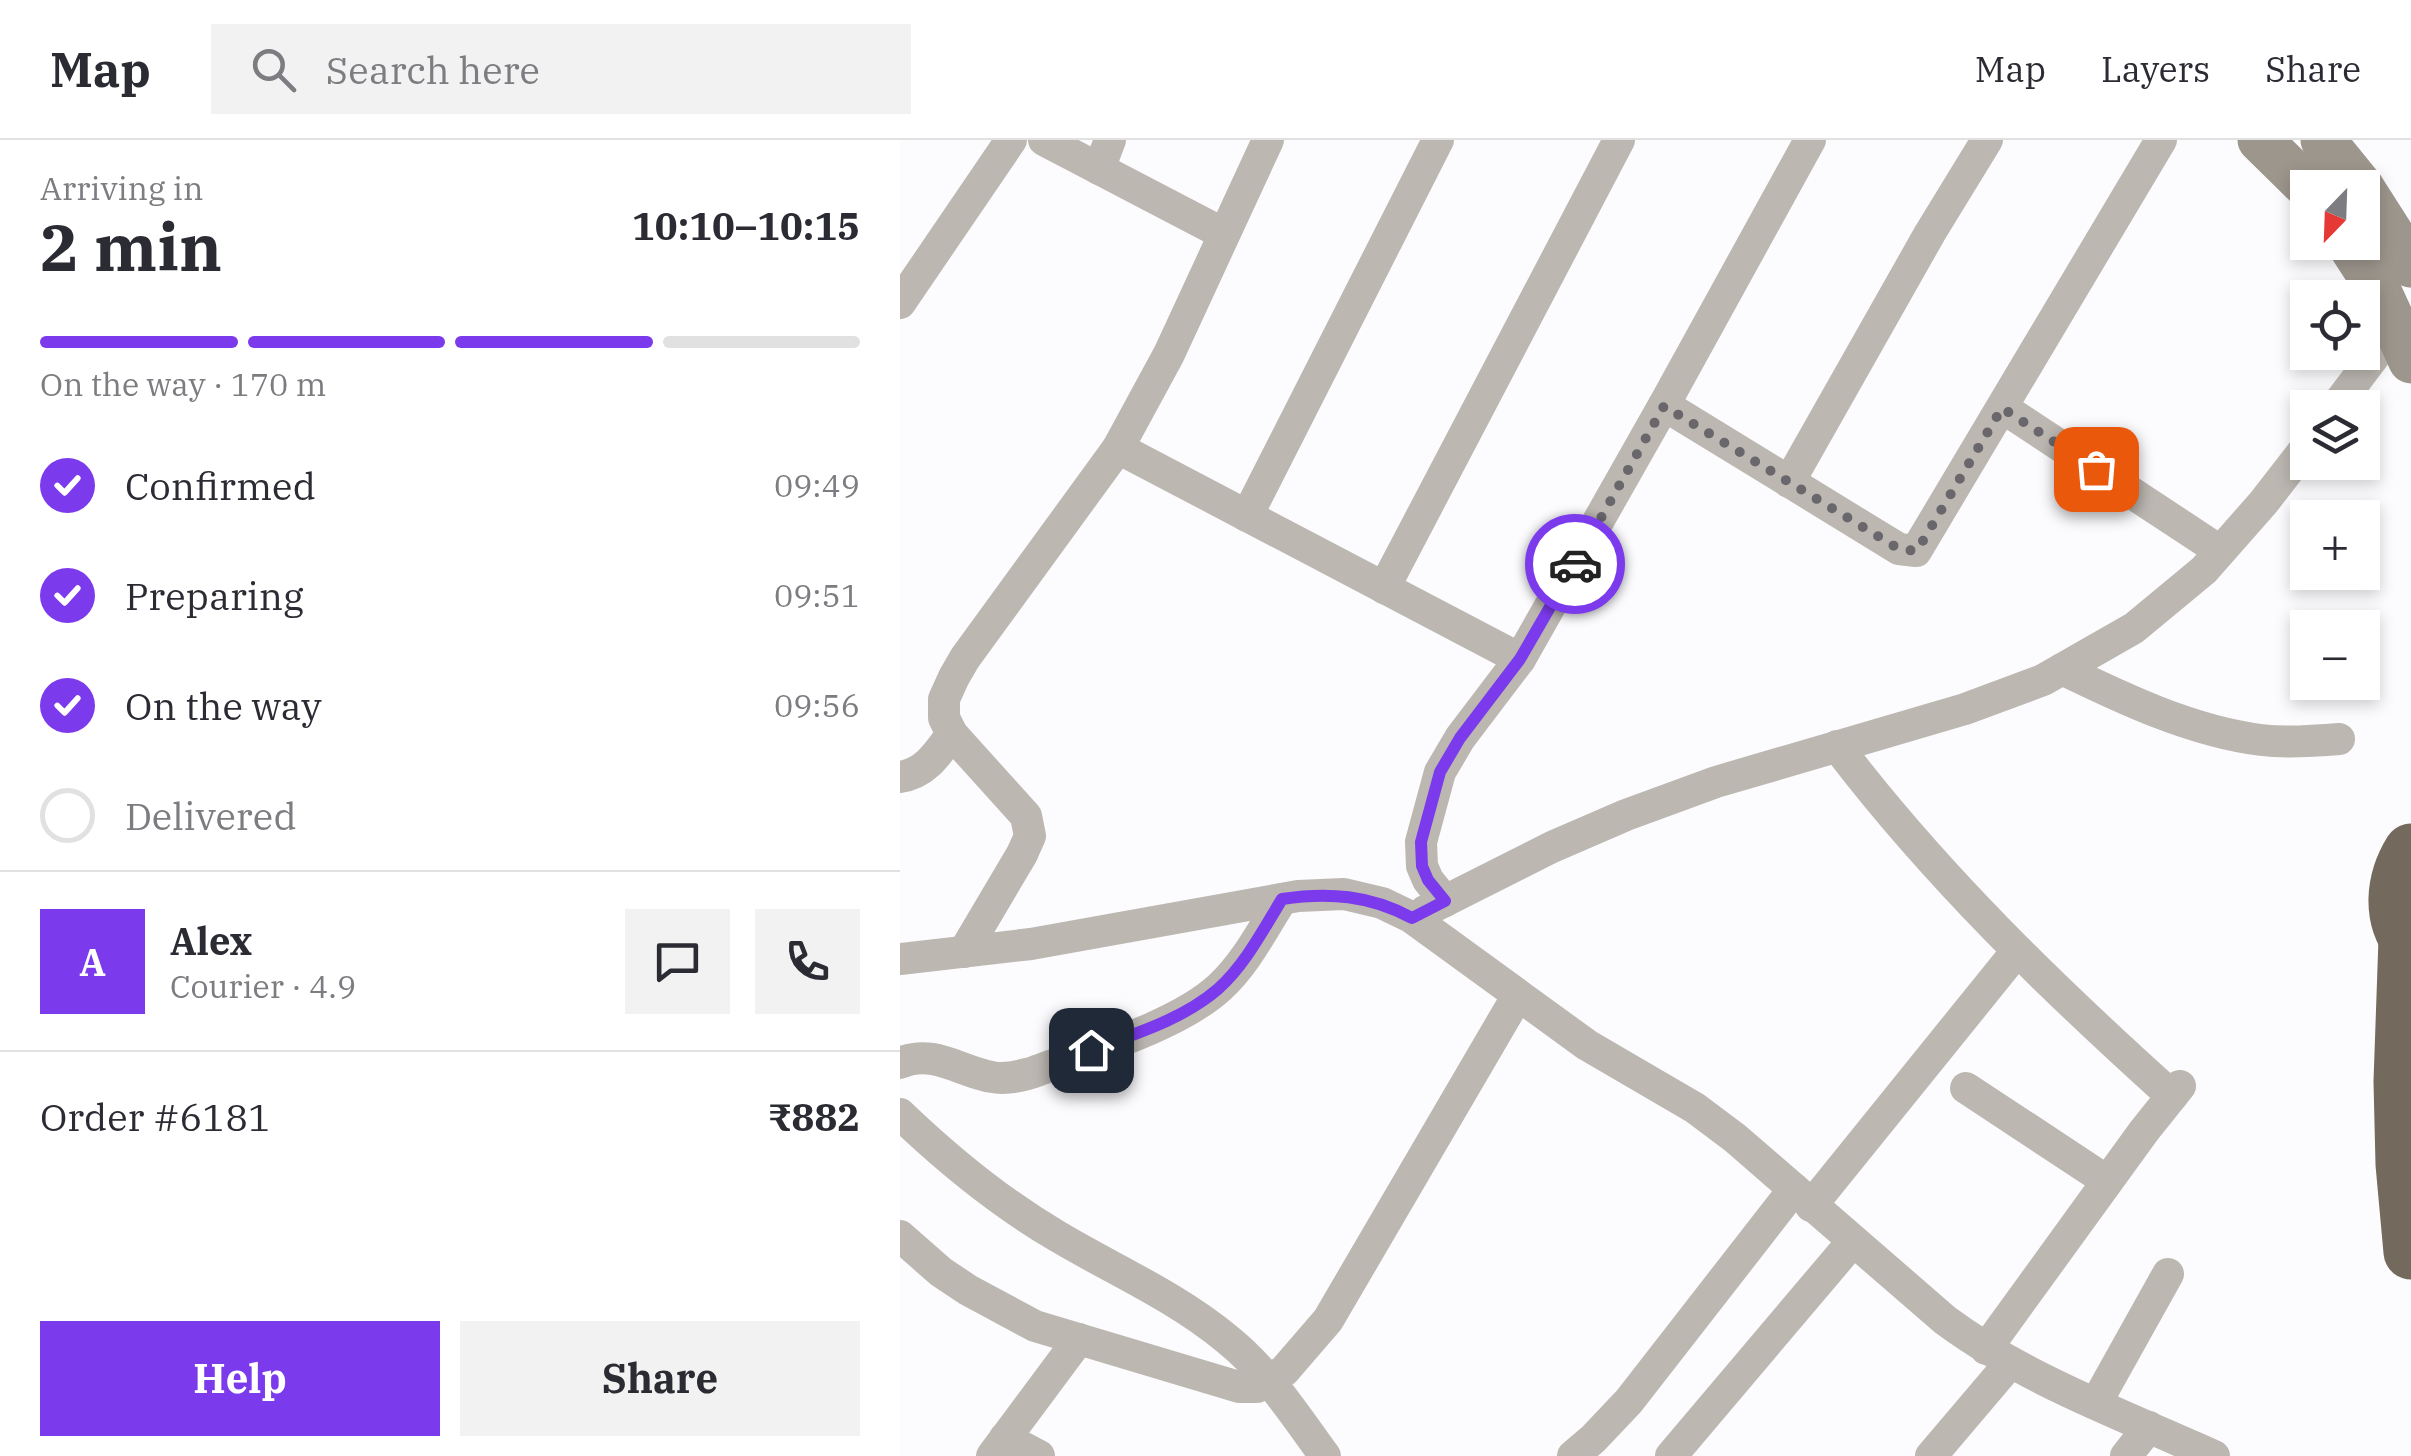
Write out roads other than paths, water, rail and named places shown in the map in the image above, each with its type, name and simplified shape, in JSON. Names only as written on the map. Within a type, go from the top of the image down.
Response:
[{"type":"highway","points":[[2411,851],[2401,867],[2395,891],[2397,916],[2408,942],[2402,1098],[2411,1252]]},
{"type":"main road","points":[[2260,140],[2291,170]]},
{"type":"main road","points":[[2323,140],[2347,170]]},
{"type":"main road","points":[[2380,216],[2411,265]]},
{"type":"main road","points":[[2360,260],[2378,287],[2403,344]]},
{"type":"street","points":[[900,303],[1011,140]]},
{"type":"street","points":[[1044,140],[1104,154],[1224,234]]},
{"type":"street","points":[[964,952],[1030,836],[1026,816],[952,734],[944,718],[944,699],[965,658],[1118,448],[1169,354],[1268,140]]},
{"type":"street","points":[[1248,516],[1438,140]]},
{"type":"street","points":[[1384,588],[1619,140]]},
{"type":"street","points":[[1445,901],[1422,866],[1421,842],[1440,772],[1460,738],[1520,659],[1810,140]]},
{"type":"street","points":[[1789,482],[1986,140]]},
{"type":"street","points":[[1664,406],[1899,549],[1916,551],[2161,140]]},
{"type":"street","points":[[2354,390],[2403,344]]},
{"type":"street","points":[[2002,408],[2220,552]]},
{"type":"street","points":[[1118,448],[1520,659]]},
{"type":"street","points":[[1412,918],[1626,815],[1716,782],[1965,709],[2043,680],[2134,628],[2204,570],[2264,504],[2290,469]]},
{"type":"street","points":[[2062,669],[2118,696],[2214,730],[2260,740],[2339,740]]},
{"type":"street","points":[[900,778],[922,770],[952,734]]},
{"type":"street","points":[[1838,746],[1876,798],[2017,950],[2099,1031],[2176,1091],[2108,1181],[1932,1456]]},
{"type":"street","points":[[900,959],[1031,944],[1282,899],[1344,894],[1382,903],[1412,918],[1587,1045],[1695,1108],[1736,1138],[1945,1320],[1998,1356],[2214,1456]]},
{"type":"street","points":[[900,1063],[923,1058],[994,1078],[1013,1078],[1150,1028],[1190,1009],[1219,988],[1240,965],[1282,899]]},
{"type":"street","points":[[1573,1456],[1629,1401],[2017,950]]},
{"type":"street","points":[[900,1236],[942,1272],[1001,1310],[1035,1326],[1239,1387],[1249,1389],[1270,1381],[1298,1357],[1328,1320],[1518,995]]},
{"type":"street","points":[[1966,1088],[2108,1181]]},
{"type":"street","points":[[900,1114],[1010,1206],[1056,1236],[1188,1308],[1231,1341],[1270,1381],[1325,1456]]},
{"type":"street","points":[[1671,1456],[1853,1240]]},
{"type":"street","points":[[2096,1403],[2168,1274]]},
{"type":"street","points":[[1040,1456],[998,1447],[1079,1339]]},
{"type":"street","points":[[2126,1456],[2149,1427]]}]
